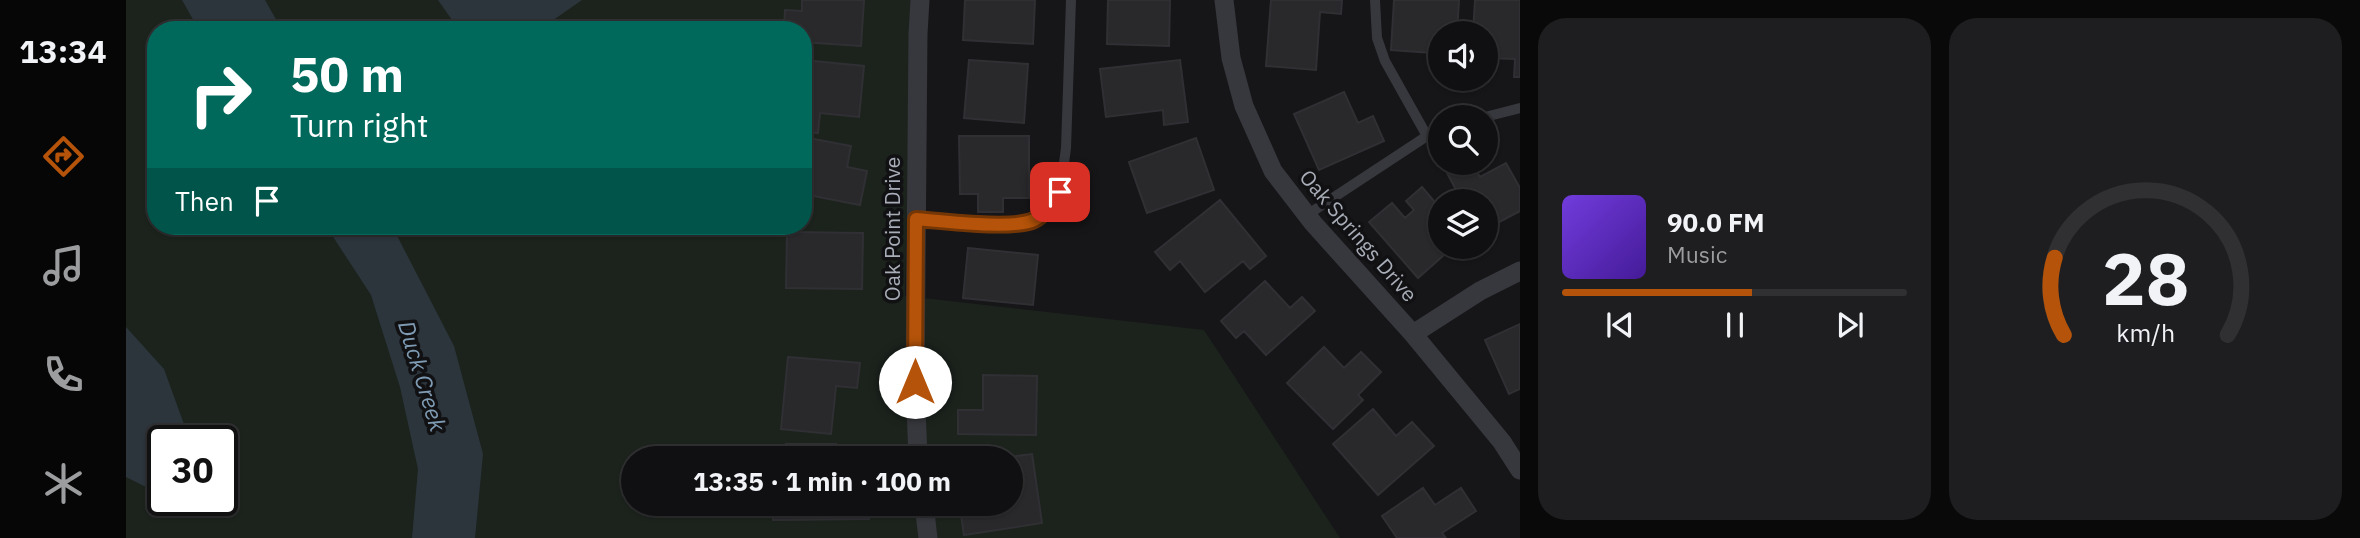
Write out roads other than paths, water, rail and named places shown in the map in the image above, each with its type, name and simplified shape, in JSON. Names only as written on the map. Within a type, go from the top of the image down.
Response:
[{"type":"street","name":"Oak Point Drive","points":[[918,446],[915,382],[920,0]]},
{"type":"street","name":"Oak Springs Drive","points":[[1224,0],[1231,58],[1244,106],[1273,172],[1307,215],[1413,334],[1517,461]]},
{"type":"street","points":[[1413,334],[1480,291],[1520,271]]},
{"type":"street","points":[[925,516],[928,538]]},
{"type":"lane","points":[[916,219],[1024,223],[1034,220],[1050,207],[1060,192],[1066,148],[1071,0]]},
{"type":"lane","points":[[1307,215],[1427,136],[1385,61],[1377,38],[1375,0]]},
{"type":"lane","points":[[1498,114],[1520,108]]},
{"type":"water","points":[[182,0],[265,0],[277,21],[194,21]]},
{"type":"water","points":[[438,0],[582,0],[552,21],[453,21]]},
{"type":"water","name":"Duck Creek","points":[[332,235],[397,235],[454,346],[483,454],[475,538],[412,538],[418,469],[400,387],[371,295]]},
{"type":"water","points":[[126,327],[164,369],[184,425],[147,425],[147,488],[126,477]]}]
